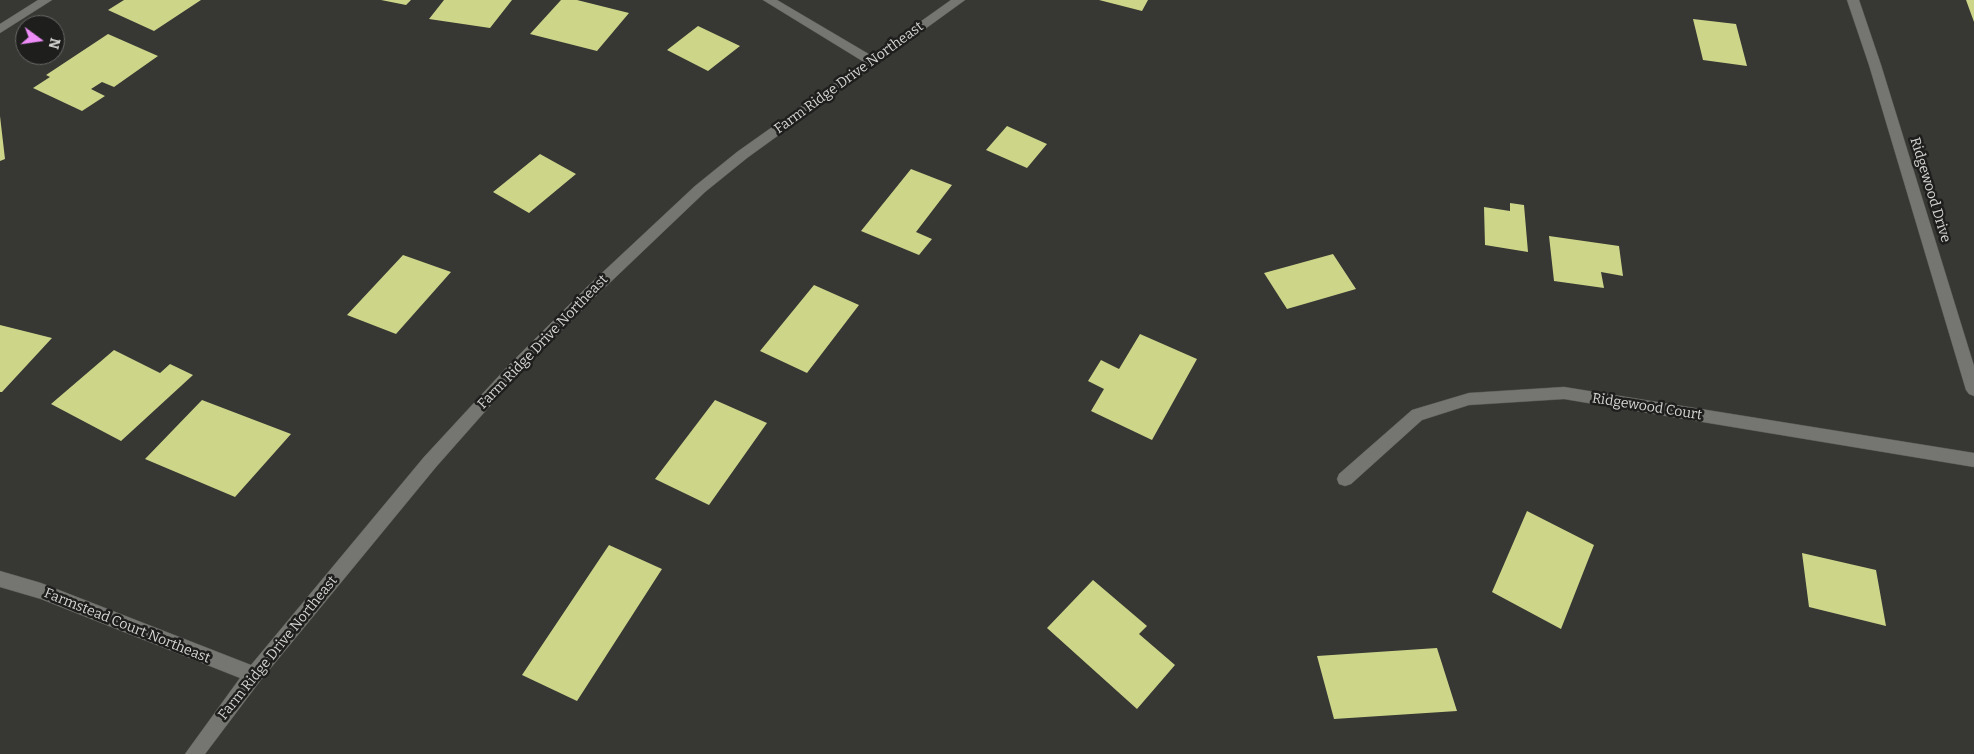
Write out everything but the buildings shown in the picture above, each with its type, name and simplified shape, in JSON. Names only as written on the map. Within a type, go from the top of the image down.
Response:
[{"type":"street","points":[[0,29],[46,0]]},
{"type":"street","points":[[769,0],[871,61]]},
{"type":"street","name":"Farm Ridge Drive Northeast","points":[[194,754],[254,675],[437,455],[514,369],[593,290],[700,189],[742,155],[871,61],[960,0]]},
{"type":"street","name":"Ridgewood Drive","points":[[1853,0],[1974,390]]},
{"type":"street","name":"Ridgewood Court","points":[[1345,479],[1417,415],[1468,399],[1564,393],[1974,460]]},
{"type":"street","name":"Farmstead Court Northeast","points":[[0,578],[41,591],[254,675]]}]
